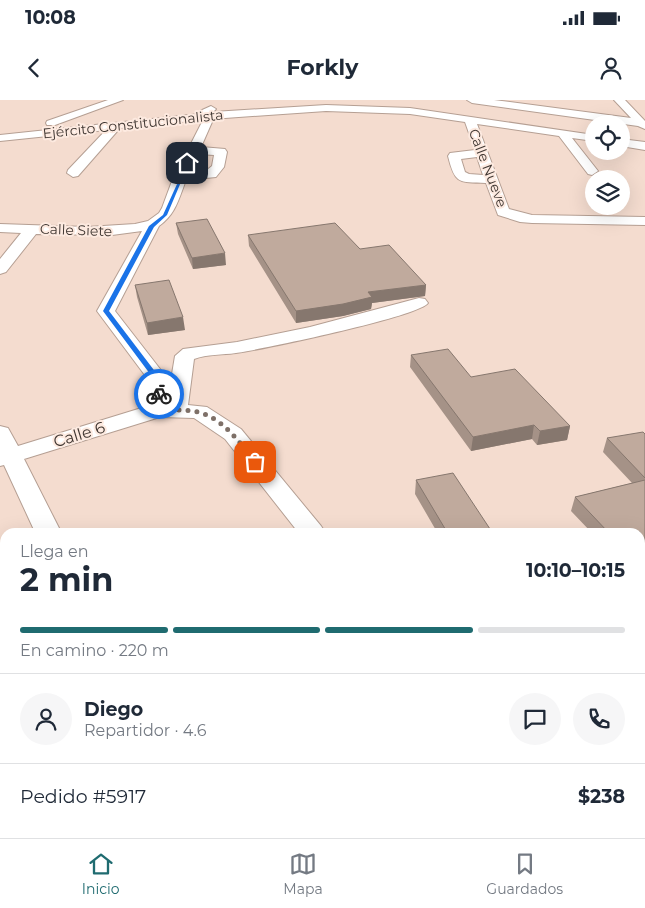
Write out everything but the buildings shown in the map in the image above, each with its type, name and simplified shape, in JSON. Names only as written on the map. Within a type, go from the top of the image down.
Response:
[{"type":"street","points":[[31,130],[118,100]]},
{"type":"street","points":[[472,100],[643,125]]},
{"type":"street","points":[[619,100],[643,125]]},
{"type":"street","points":[[168,410],[160,382],[106,311],[152,226],[165,215],[207,122],[205,115],[226,102]]},
{"type":"street","name":"Ejército Constitucionalista","points":[[332,104],[394,109],[585,137]]},
{"type":"street","name":"Ejército Constitucionalista","points":[[0,138],[9,134],[31,130],[332,104],[414,108],[585,133]]},
{"type":"street","name":"Ejército Constitucionalista","points":[[9,134],[116,126],[205,115]]},
{"type":"street","name":"Calle Nueve","points":[[470,120],[503,212],[532,219],[623,221]]},
{"type":"street","points":[[73,172],[116,126]]},
{"type":"street","points":[[0,128],[9,134],[0,151]]},
{"type":"street","points":[[564,134],[591,170]]},
{"type":"street","points":[[630,139],[645,141]]},
{"type":"street","points":[[630,144],[645,146]]},
{"type":"street","points":[[182,176],[211,174],[218,167],[221,152],[193,150]]},
{"type":"street","points":[[482,153],[454,156],[459,174],[466,178],[491,179]]},
{"type":"street","points":[[619,215],[623,221],[645,221]]},
{"type":"street","name":"Calle Siete","points":[[0,228],[112,232],[152,226]]},
{"type":"street","points":[[0,269],[33,228]]},
{"type":"street","points":[[168,410],[185,356],[190,353],[240,347],[298,335],[384,315],[419,304]]},
{"type":"street","points":[[168,410],[199,412],[233,434],[309,528]]},
{"type":"street","name":"Calle 6","points":[[5,457],[168,410]]},
{"type":"street","points":[[0,433],[5,457],[46,528]]},
{"type":"way so far","points":[[159,394],[159,410],[199,412],[233,434],[255,462]]},
{"type":"route","points":[[159,394],[160,382],[106,311],[152,226],[165,215],[187,163]]}]
